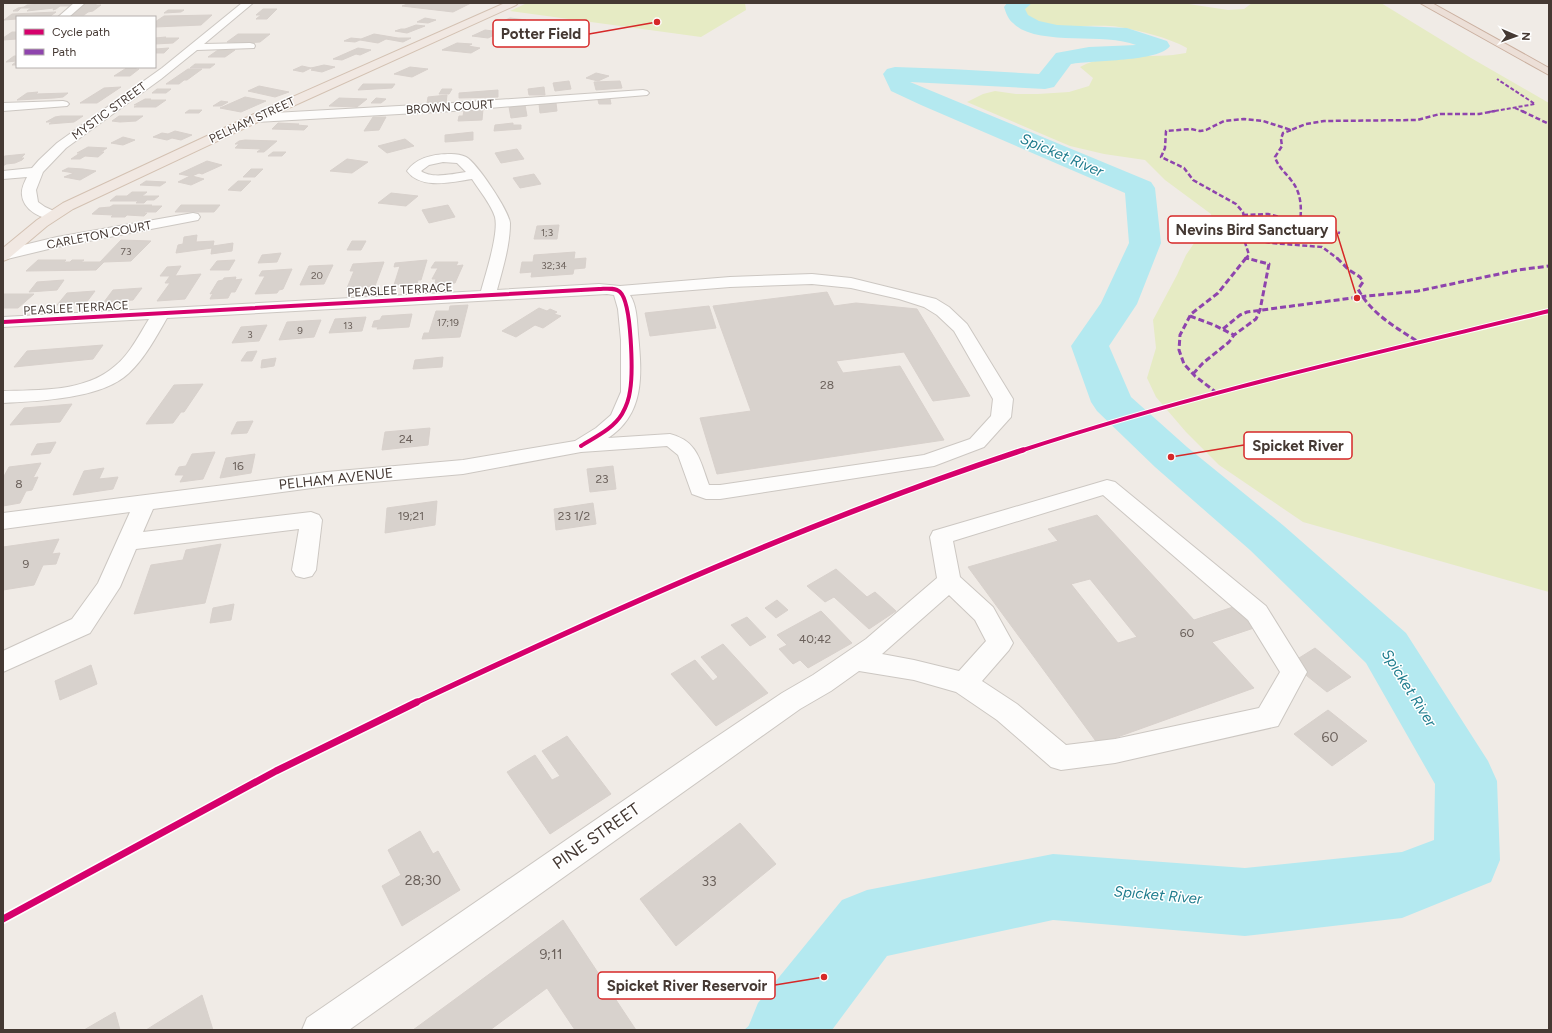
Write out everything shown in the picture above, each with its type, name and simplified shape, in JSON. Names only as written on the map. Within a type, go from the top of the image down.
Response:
[{"type":"highway","points":[[1425,3],[1549,72]]},
{"type":"main road","name":"PELHAM STREET","points":[[4,255],[52,215],[256,118],[513,3]]},
{"type":"street","points":[[65,16],[80,3]]},
{"type":"street","name":"MYSTIC STREET","points":[[52,215],[40,211],[31,204],[28,195],[31,183],[44,163],[66,143],[162,73],[228,17],[248,3]]},
{"type":"street","points":[[194,47],[250,46]]},
{"type":"street","name":"BROWN COURT","points":[[256,118],[453,107],[643,93]]},
{"type":"street","points":[[3,107],[63,104]]},
{"type":"street","points":[[3,175],[37,172]]},
{"type":"street","points":[[474,175],[499,209],[502,217],[502,232],[488,295]]},
{"type":"street","name":"CARLETON COURT","points":[[4,255],[57,242],[193,217]]},
{"type":"street","name":"PEASLEE TERRACE","points":[[3,322],[599,289],[620,291],[730,282],[812,279],[851,283],[902,295],[930,303],[943,311],[961,328],[1003,399],[1001,417],[977,443],[927,461],[720,492],[706,492],[700,489],[689,454],[679,443],[670,440]]},
{"type":"street","points":[[581,446],[605,430],[620,417],[630,391],[630,331],[628,314],[620,291]]},
{"type":"street","points":[[3,398],[45,396],[94,384],[111,377],[120,372],[128,363],[141,346],[161,313]]},
{"type":"street","name":"PELHAM AVENUE","points":[[3,521],[327,479],[463,466],[581,446],[670,440]]},
{"type":"street","points":[[865,653],[914,670],[964,683],[1007,712],[1061,758],[1115,751],[1268,718],[1294,672],[1257,613],[1107,487],[942,537],[949,581],[984,614],[1000,643],[964,683]]},
{"type":"street","points":[[3,662],[81,626],[108,587],[145,503]]},
{"type":"street","points":[[128,542],[312,520],[304,570]]},
{"type":"street","name":"PINE STREET","points":[[320,1030],[710,757],[865,653],[949,581]]},
{"type":"green space","points":[[527,3],[745,3],[746,10],[701,37],[510,11]]},
{"type":"green space","points":[[1182,3],[1228,10],[1244,9],[1252,3],[1381,3],[1471,58],[1549,103],[1549,592],[1303,522],[1219,465],[1186,432],[1156,397],[1147,378],[1156,348],[1153,320],[1186,255],[1201,233],[1212,224],[1211,214],[1165,180],[1145,160],[1104,154],[1070,146],[967,102],[983,94],[995,91],[1016,94],[1069,92],[1089,86],[1093,78],[1080,67],[1092,62],[1119,57],[1173,55],[1186,53],[1187,48],[1154,35],[1119,27],[1046,25],[1027,18],[1022,10],[1026,4]]},
{"type":"water","points":[[867,925],[818,1030],[744,1030]]},
{"type":"building","points":[[73,3],[69,6],[60,6],[53,10],[54,8],[27,11],[31,8],[21,8],[18,11],[13,11],[27,5]]},
{"type":"building","points":[[85,3],[98,3],[95,5],[101,5],[84,15],[69,15],[82,7],[77,7]]},
{"type":"building","points":[[410,3],[471,3],[453,12],[402,6]]},
{"type":"building","points":[[263,9],[277,9],[267,19],[256,19],[261,15],[256,15]]},
{"type":"building","points":[[168,10],[184,10],[181,12],[164,13]]},
{"type":"building","points":[[56,12],[50,16],[16,16],[16,19],[4,20],[12,14]]},
{"type":"building","points":[[212,15],[201,25],[156,27],[156,21],[164,16]]},
{"type":"building","points":[[425,18],[436,20],[428,23],[417,22]]},
{"type":"building","points":[[510,18],[526,20],[515,25],[498,23]]},
{"type":"building","points":[[416,25],[425,26],[407,33],[395,31],[405,29]]},
{"type":"building","points":[[485,30],[501,32],[488,38],[472,36]]},
{"type":"building","points":[[12,32],[16,32],[16,39],[3,40],[3,38]]},
{"type":"building","points":[[238,34],[270,34],[260,42],[227,42]]},
{"type":"building","points":[[374,34],[398,38],[411,38],[403,42],[386,39],[378,43],[360,40],[355,42],[344,41],[351,38],[361,39]]},
{"type":"building","points":[[156,38],[179,38],[173,43],[156,44]]},
{"type":"building","points":[[457,43],[472,44],[468,46],[480,48],[471,53],[442,50]]},
{"type":"building","points":[[169,48],[164,53],[156,53],[156,49]]},
{"type":"building","points":[[358,48],[371,50],[342,60],[333,59]]},
{"type":"building","points":[[218,50],[235,50],[225,57],[208,57]]},
{"type":"building","points":[[14,56],[16,56],[16,61],[6,62]]},
{"type":"building","points":[[195,64],[215,64],[210,68],[190,68]]},
{"type":"building","points":[[324,65],[335,67],[322,72],[311,70],[315,69],[311,68]]},
{"type":"building","points":[[302,66],[311,68],[303,72],[293,70]]},
{"type":"building","points":[[410,67],[428,69],[412,77],[394,74]]},
{"type":"building","points":[[126,68],[139,69],[130,76],[114,76]]},
{"type":"building","points":[[188,69],[202,69],[179,84],[166,84]]},
{"type":"building","points":[[596,73],[609,76],[598,81],[586,78]]},
{"type":"building","points":[[569,81],[571,89],[555,91],[553,83]]},
{"type":"building","points":[[620,81],[622,88],[596,90],[594,82]]},
{"type":"building","points":[[363,84],[395,84],[392,88],[358,90]]},
{"type":"building","points":[[259,86],[289,92],[275,97],[248,91]]},
{"type":"building","points":[[121,87],[97,103],[80,103],[104,88]]},
{"type":"building","points":[[544,87],[545,95],[529,95],[528,89]]},
{"type":"building","points":[[157,89],[171,89],[166,93],[152,93]]},
{"type":"building","points":[[442,89],[452,89],[449,94],[439,94]]},
{"type":"building","points":[[498,90],[498,97],[459,98],[459,93]]},
{"type":"building","points":[[38,92],[36,94],[68,93],[63,97],[17,100],[27,93]]},
{"type":"building","points":[[447,95],[446,103],[427,104],[428,97]]},
{"type":"building","points":[[245,97],[266,101],[241,112],[220,108]]},
{"type":"building","points":[[339,98],[367,99],[357,107],[329,106]]},
{"type":"building","points":[[376,98],[386,99],[381,103],[371,103]]},
{"type":"building","points":[[145,99],[166,100],[156,107],[134,107],[138,105],[134,105]]},
{"type":"building","points":[[610,99],[611,104],[599,104],[598,100]]},
{"type":"building","points":[[221,101],[228,102],[221,106],[213,106]]},
{"type":"building","points":[[556,103],[557,111],[540,113],[539,104]]},
{"type":"building","points":[[525,105],[527,116],[511,118],[509,107]]},
{"type":"building","points":[[483,109],[482,120],[458,121],[459,116],[463,116],[464,110]]},
{"type":"building","points":[[189,110],[202,110],[199,113],[185,113]]},
{"type":"building","points":[[83,116],[74,122],[49,124],[52,122],[46,122],[55,117]]},
{"type":"building","points":[[119,116],[143,116],[136,121],[112,121]]},
{"type":"building","points":[[373,117],[386,117],[379,130],[364,131]]},
{"type":"building","points":[[278,123],[308,126],[304,130],[272,129]]},
{"type":"building","points":[[513,123],[513,125],[521,125],[521,129],[494,131],[495,125]]},
{"type":"building","points":[[175,131],[192,135],[181,140],[172,138],[167,140],[153,137],[162,133],[168,134]]},
{"type":"building","points":[[473,132],[473,140],[445,142],[445,135]]},
{"type":"building","points":[[123,137],[135,140],[123,145],[111,143]]},
{"type":"building","points":[[405,139],[414,146],[387,153],[378,146]]},
{"type":"building","points":[[239,141],[277,141],[264,152],[257,152],[261,149],[235,148],[239,144],[235,144]]},
{"type":"building","points":[[88,147],[107,148],[101,152],[104,152],[98,157],[85,156],[80,159],[71,159],[80,153],[77,153]]},
{"type":"building","points":[[517,149],[524,159],[501,163],[495,153]]},
{"type":"building","points":[[273,152],[286,152],[282,156],[268,156]]},
{"type":"building","points":[[25,154],[21,158],[24,158],[22,160],[3,166],[3,157]]},
{"type":"building","points":[[347,159],[368,162],[352,173],[330,171]]},
{"type":"building","points":[[207,161],[222,165],[202,174],[199,173],[192,176],[204,179],[191,185],[178,182],[190,176],[179,174]]},
{"type":"building","points":[[68,168],[96,171],[80,180],[64,177],[74,173],[62,171]]},
{"type":"building","points":[[251,169],[263,169],[255,177],[243,177]]},
{"type":"building","points":[[534,174],[541,184],[520,188],[513,178]]},
{"type":"building","points":[[146,181],[166,182],[160,186],[140,185]]},
{"type":"building","points":[[238,181],[251,181],[241,191],[228,190]]},
{"type":"building","points":[[132,192],[147,192],[142,196],[159,196],[154,200],[147,200],[144,203],[136,203],[138,201],[110,201],[116,196],[127,196]]},
{"type":"building","points":[[391,193],[418,196],[406,206],[378,203]]},
{"type":"building","points":[[113,205],[162,206],[156,212],[145,212],[144,213],[147,213],[144,216],[127,215],[125,217],[111,217],[113,215],[92,214],[99,208],[110,207]]},
{"type":"building","points":[[181,205],[220,205],[214,212],[175,212]]},
{"type":"building","points":[[448,205],[455,217],[429,223],[422,210]]},
{"type":"building","points":[[559,225],[557,239],[534,239],[537,226]]},
{"type":"building","points":[[197,235],[196,242],[214,241],[213,246],[233,243],[232,251],[211,254],[212,248],[176,253],[178,245],[183,244],[184,237]]},
{"type":"building","points":[[121,240],[151,241],[131,261],[104,262],[96,270],[26,271],[38,260],[66,260],[64,262],[70,262],[72,260],[84,260],[81,262],[100,262]]},
{"type":"building","points":[[352,241],[366,241],[361,250],[347,250]]},
{"type":"building","points":[[575,252],[574,259],[586,258],[585,268],[574,269],[573,274],[531,277],[532,272],[520,273],[522,262],[533,262],[534,255]]},
{"type":"building","points":[[281,253],[277,262],[258,263],[262,255]]},
{"type":"building","points":[[235,260],[229,270],[210,270],[217,261]]},
{"type":"building","points":[[427,260],[421,280],[418,280],[417,284],[394,285],[400,266],[394,267],[395,263]]},
{"type":"building","points":[[384,262],[375,286],[347,288],[354,271],[350,271],[353,264]]},
{"type":"building","points":[[435,262],[458,262],[456,266],[463,265],[455,283],[435,283],[436,279],[432,279],[438,268],[431,268]]},
{"type":"building","points":[[333,265],[324,284],[300,285],[309,266]]},
{"type":"building","points":[[181,266],[175,276],[201,274],[185,299],[157,301],[170,283],[165,283],[170,276],[160,276],[167,267]]},
{"type":"building","points":[[292,269],[283,289],[279,290],[277,293],[255,294],[265,276],[259,276],[262,271]]},
{"type":"building","points":[[236,277],[235,280],[242,279],[235,292],[231,292],[228,298],[210,299],[213,293],[210,294],[218,281],[223,280],[224,278]]},
{"type":"building","points":[[64,280],[57,290],[29,292],[37,282]]},
{"type":"building","points":[[142,288],[133,300],[104,302],[113,290]]},
{"type":"building","points":[[95,291],[86,303],[57,305],[67,293]]},
{"type":"building","points":[[827,292],[834,306],[856,303],[917,309],[970,396],[933,401],[904,352],[836,361],[843,373],[900,366],[944,440],[717,474],[700,418],[751,411],[713,306]]},
{"type":"building","points":[[3,294],[34,294],[18,308],[3,308]]},
{"type":"building","points":[[468,305],[460,337],[422,339],[424,333],[429,333],[436,311],[449,311],[450,306]]},
{"type":"building","points":[[709,306],[716,328],[650,336],[645,313]]},
{"type":"building","points":[[539,308],[547,311],[550,309],[557,312],[554,314],[561,316],[543,328],[535,325],[516,337],[502,331]]},
{"type":"building","points":[[412,314],[409,327],[377,329],[378,327],[372,327],[374,321],[380,320],[382,316]]},
{"type":"building","points":[[366,317],[362,331],[329,333],[335,319]]},
{"type":"building","points":[[321,320],[314,337],[279,340],[287,322]]},
{"type":"building","points":[[267,325],[259,341],[232,343],[241,327]]},
{"type":"building","points":[[103,345],[93,359],[14,367],[27,351]]},
{"type":"building","points":[[257,351],[252,361],[241,361],[247,352]]},
{"type":"building","points":[[443,357],[442,367],[413,369],[415,360]]},
{"type":"building","points":[[276,358],[274,366],[261,368],[262,360]]},
{"type":"building","points":[[203,384],[184,412],[181,412],[173,423],[146,424],[174,385]]},
{"type":"building","points":[[72,404],[60,422],[10,425],[24,408]]},
{"type":"building","points":[[253,421],[247,433],[231,434],[237,422]]},
{"type":"building","points":[[430,428],[428,445],[382,450],[385,432]]},
{"type":"building","points":[[56,442],[50,453],[31,455],[37,444]]},
{"type":"building","points":[[215,452],[203,479],[180,482],[184,475],[175,475],[179,467],[186,466],[192,454]]},
{"type":"building","points":[[255,454],[251,473],[220,478],[226,458]]},
{"type":"building","points":[[41,463],[33,478],[38,477],[32,490],[26,491],[20,503],[3,506],[3,478],[9,467]]},
{"type":"building","points":[[613,466],[616,489],[590,492],[587,469]]},
{"type":"building","points":[[104,468],[99,479],[118,477],[113,489],[73,495],[84,471]]},
{"type":"building","points":[[437,501],[435,525],[385,533],[387,508]]},
{"type":"building","points":[[593,503],[596,524],[556,530],[554,509]]},
{"type":"building","points":[[1097,515],[1194,620],[1233,607],[1254,628],[1212,642],[1254,688],[1098,744],[968,567],[1058,541],[1048,529]],"holes":[[[1090,579],[1137,637],[1118,643],[1071,584]]]},
{"type":"building","points":[[59,539],[52,554],[60,553],[56,564],[43,565],[34,585],[3,590],[3,547]]},
{"type":"building","points":[[221,544],[205,603],[134,614],[151,565],[183,560],[186,550]]},
{"type":"building","points":[[836,569],[867,597],[875,592],[896,611],[869,629],[834,597],[825,602],[807,586]]},
{"type":"building","points":[[777,600],[788,610],[776,618],[765,608]]},
{"type":"building","points":[[234,604],[231,620],[210,623],[213,608]]},
{"type":"building","points":[[821,611],[852,643],[808,668],[800,660],[793,664],[779,649],[787,645],[777,635]]},
{"type":"building","points":[[747,617],[766,637],[750,646],[731,625]]},
{"type":"building","points":[[723,644],[768,693],[716,726],[671,674],[695,660],[713,681],[718,677],[701,657]]},
{"type":"building","points":[[1315,648],[1351,677],[1327,692],[1291,663]]},
{"type":"building","points":[[91,665],[97,684],[60,700],[55,681]]},
{"type":"building","points":[[1328,710],[1367,741],[1332,766],[1294,734]]},
{"type":"building","points":[[567,736],[611,794],[550,834],[507,772],[535,755],[552,780],[560,776],[542,751]]},
{"type":"building","points":[[740,823],[776,864],[676,946],[640,899]]},
{"type":"building","points":[[420,831],[433,854],[438,851],[460,890],[402,926],[382,886],[401,875],[388,850]]},
{"type":"building","points":[[563,920],[636,1030],[575,1030],[547,988],[490,1030],[413,1030]]},
{"type":"building","points":[[202,995],[213,1030],[146,1030]]},
{"type":"building","points":[[115,1012],[120,1030],[84,1030]]},
{"type":"waterway","name":"Spicket River","points":[[785,1030],[867,925],[1053,887],[1245,902],[1402,885],[1467,860],[1466,781],[1386,648],[1267,538],[1171,457],[1112,402],[1090,346],[1119,304],[1145,243],[1140,188],[900,86],[895,74],[1045,82],[1064,58],[1089,54],[1145,51],[1159,46],[1127,34],[1115,32],[1071,32],[1031,26],[1020,19],[1014,7],[1022,3]]},
{"type":"marked path","points":[[1217,393],[1195,376],[1180,358],[1180,335],[1191,314],[1218,293],[1240,264],[1249,255],[1242,233],[1244,219],[1243,212],[1236,204],[1193,180],[1184,168],[1161,157],[1165,148],[1166,131],[1191,129],[1200,131],[1206,130],[1224,121],[1244,119],[1263,121],[1291,130],[1306,124],[1324,121],[1417,120],[1440,114],[1479,114],[1535,104],[1497,79]]},
{"type":"marked path","points":[[1515,108],[1549,124]]},
{"type":"marked path","points":[[1291,130],[1283,133],[1281,139],[1282,146],[1275,157],[1280,167],[1293,182],[1298,191],[1301,206],[1300,222]]},
{"type":"marked path","points":[[1243,215],[1268,214],[1340,233]]},
{"type":"marked path","points":[[1243,237],[1271,243],[1322,247],[1334,255],[1349,270],[1360,277],[1363,282],[1358,289],[1362,297],[1376,312],[1420,343]]},
{"type":"marked path","points":[[1193,374],[1203,363],[1229,342],[1234,335],[1256,319],[1260,310],[1269,264],[1246,258]]},
{"type":"marked path","points":[[1223,329],[1240,315],[1247,312],[1367,296],[1418,291],[1518,270],[1549,266]]},
{"type":"marked path","points":[[1190,316],[1214,325],[1234,335]]},
{"type":"cycle path","points":[[3,322],[599,289],[615,290],[620,292],[624,298],[627,308],[631,371],[629,394],[620,417],[607,429],[581,446]]},
{"type":"cycle path","points":[[3,919],[242,789],[397,711],[648,597],[833,518],[974,466],[1116,421],[1260,382],[1549,311]]},
{"type":"place","name":"Potter Field","points":[[657,22]]},
{"type":"place","name":"Nevins Bird Sanctuary","points":[[1357,298]]},
{"type":"place","name":"Spicket River","points":[[1171,457]]},
{"type":"place","name":"Spicket River Reservoir","points":[[824,977]]}]
